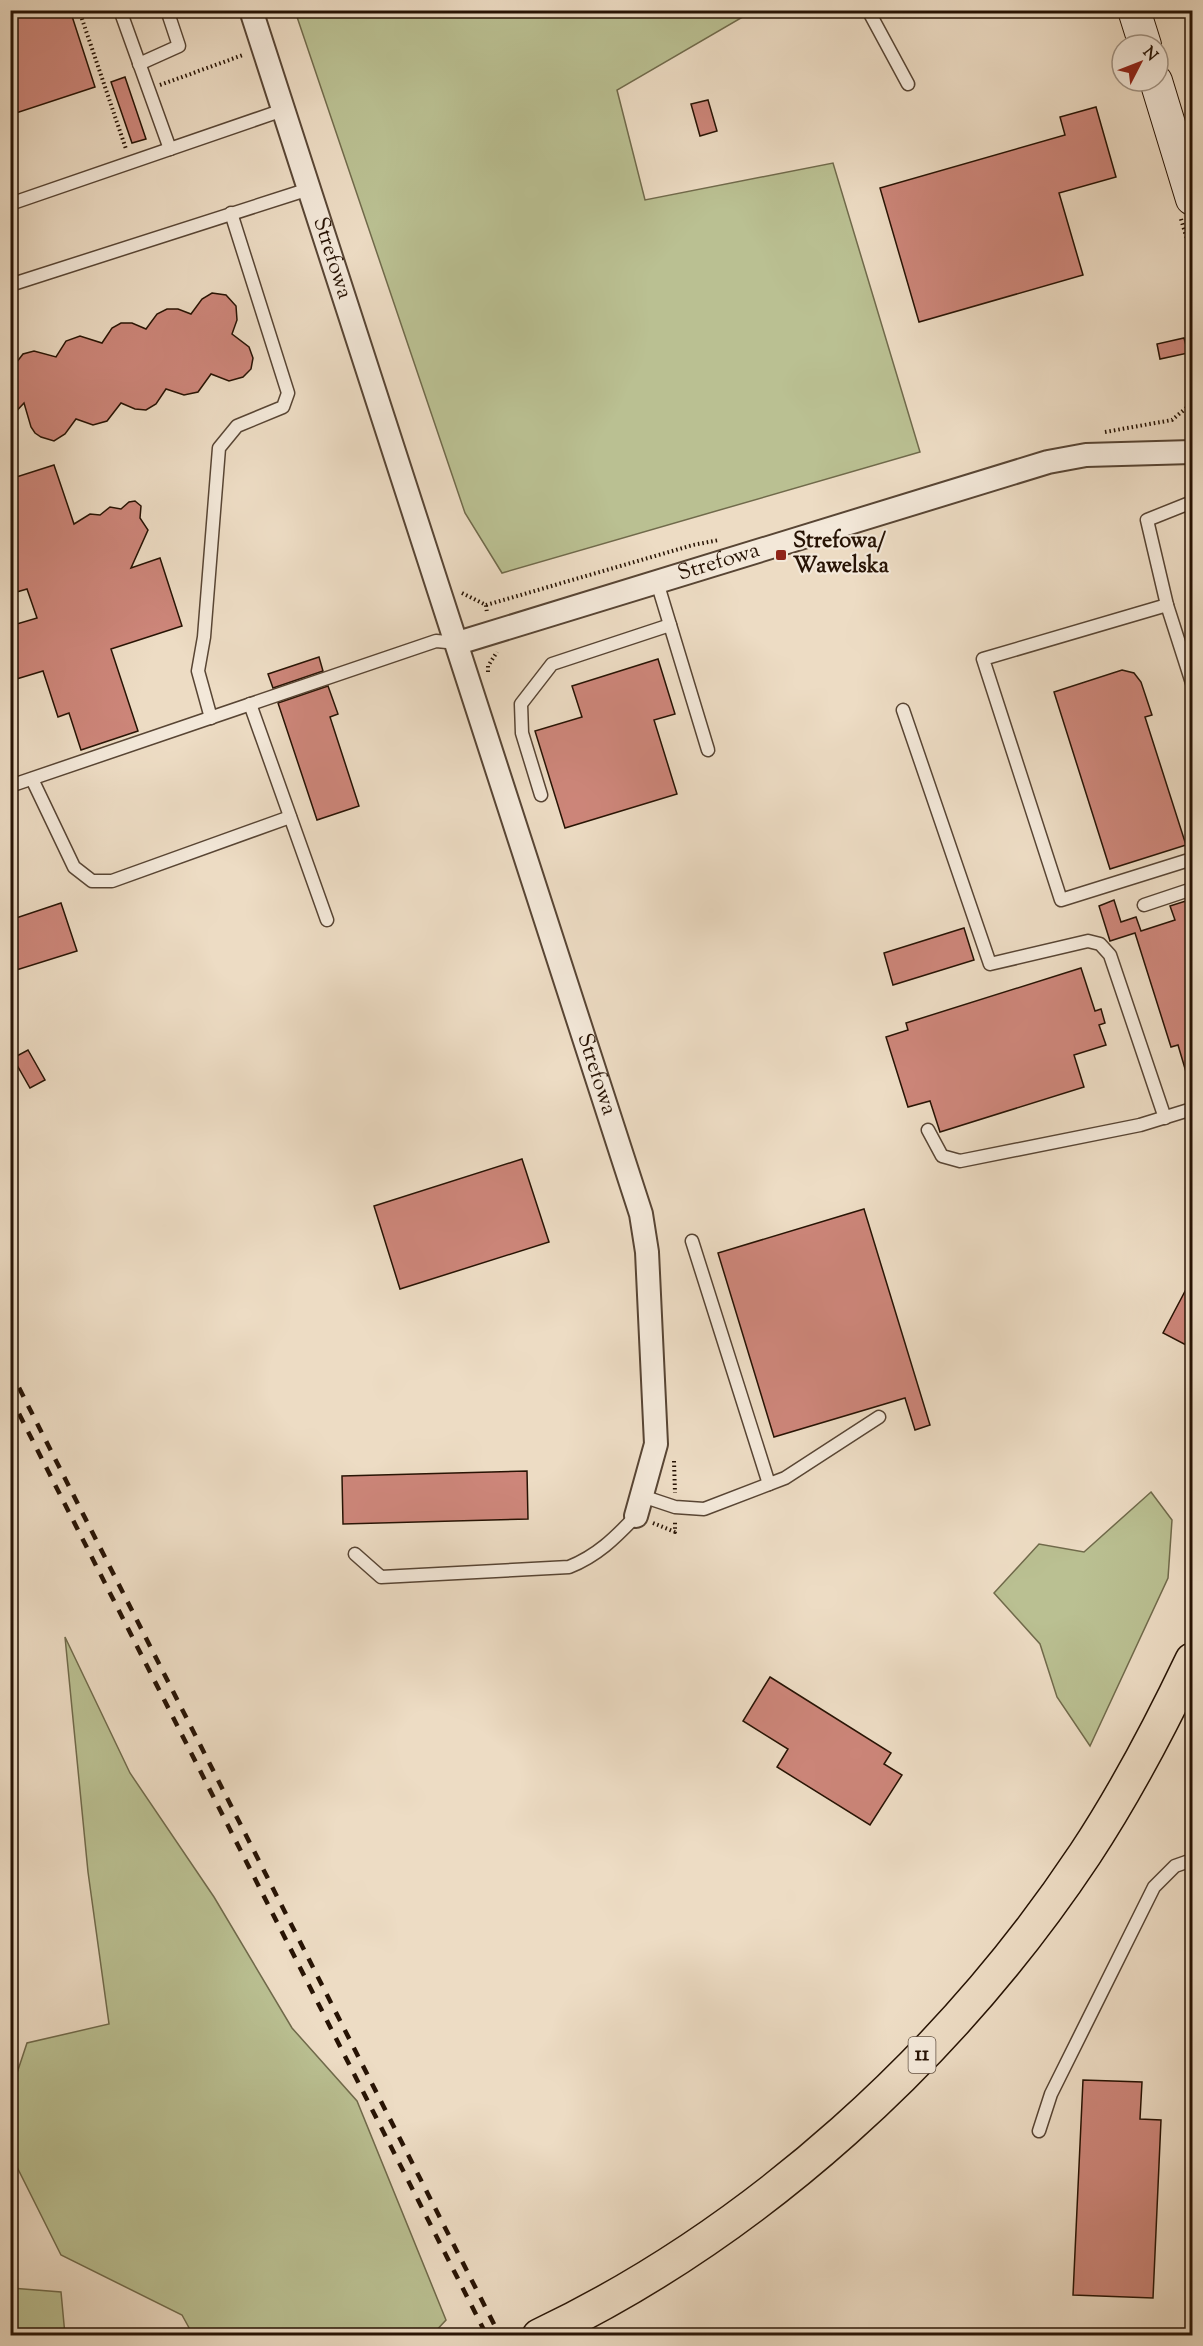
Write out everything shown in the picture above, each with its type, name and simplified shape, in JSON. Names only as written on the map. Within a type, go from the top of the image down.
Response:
[{"type":"highway","name":"11","points":[[539,2336],[647,2275],[755,2202],[797,2170],[872,2105],[915,2063],[997,1971],[1053,1900],[1085,1854],[1140,1766],[1192,1660]]},
{"type":"street","name":"Strefowa","points":[[251,10],[458,643],[641,1214],[647,1252],[656,1444],[639,1506]]},
{"type":"street","points":[[1134,10],[1141,33]]},
{"type":"street","points":[[1160,93],[1192,199]]},
{"type":"street","name":"Strefowa","points":[[458,643],[1048,462],[1086,454],[1192,452]]},
{"type":"lane","points":[[120,10],[170,149]]},
{"type":"lane","points":[[139,64],[178,46],[167,10]]},
{"type":"lane","points":[[868,10],[908,84]]},
{"type":"lane","points":[[10,204],[283,110]]},
{"type":"lane","points":[[10,285],[309,189]]},
{"type":"lane","points":[[211,718],[198,671],[204,637],[219,448],[237,426],[283,407],[288,393],[231,213]]},
{"type":"lane","points":[[1192,502],[1148,520],[1167,605],[1192,683]]},
{"type":"lane","points":[[657,582],[708,750]]},
{"type":"lane","points":[[1167,605],[984,659],[1061,900],[1192,859]]},
{"type":"lane","points":[[540,795],[522,733],[521,704],[552,663],[670,625]]},
{"type":"lane","points":[[10,786],[436,641],[458,643]]},
{"type":"lane","points":[[250,704],[327,920]]},
{"type":"lane","points":[[903,710],[990,964],[1088,941],[1100,944],[1110,955],[1165,1118]]},
{"type":"lane","points":[[32,778],[74,867],[92,882],[112,881],[290,817]]},
{"type":"lane","points":[[1144,905],[1192,889]]},
{"type":"lane","points":[[928,1130],[942,1156],[960,1161],[1140,1125],[1192,1110]]},
{"type":"lane","points":[[692,1241],[769,1484]]},
{"type":"lane","points":[[355,1554],[381,1577],[570,1567],[588,1560],[607,1546],[639,1506],[704,1509],[785,1478],[879,1418]]},
{"type":"lane","points":[[1039,2131],[1051,2094],[1154,1887],[1175,1866],[1192,1860]]},
{"type":"path","points":[[79,10],[130,162]]},
{"type":"path","points":[[148,89],[243,55]]},
{"type":"green space","points":[[295,11],[753,11],[617,90],[645,200],[833,163],[920,452],[502,573],[465,513]]},
{"type":"green space","points":[[1151,1492],[1172,1520],[1168,1578],[1090,1746],[1057,1697],[1040,1644],[994,1593],[1039,1544],[1084,1552]]},
{"type":"green space","points":[[65,1637],[130,1773],[214,1897],[292,2028],[357,2101],[446,2320],[432,2335],[193,2335],[182,2315],[61,2255],[11,2155],[11,2091],[27,2043],[109,2024],[88,1872]]},
{"type":"green space","points":[[11,2288],[61,2292],[65,2335],[11,2335]]},
{"type":"building","points":[[10,10],[70,10],[95,87],[10,115]]},
{"type":"building","points":[[125,77],[146,139],[132,143],[111,82]]},
{"type":"building","points":[[708,100],[717,131],[700,136],[691,104]]},
{"type":"building","points":[[1096,107],[1116,177],[1059,193],[1083,275],[919,322],[880,188],[1065,135],[1060,117]]},
{"type":"building","points":[[212,293],[226,295],[236,306],[237,320],[232,334],[249,347],[253,358],[251,369],[243,377],[229,381],[211,374],[198,392],[184,395],[166,389],[156,404],[146,410],[135,409],[121,403],[107,421],[93,425],[76,419],[65,434],[54,441],[35,433],[24,403],[10,418],[10,387],[16,363],[23,354],[34,351],[56,357],[66,341],[80,336],[102,343],[112,328],[121,323],[132,323],[146,329],[157,314],[167,309],[178,309],[191,314],[202,299]]},
{"type":"building","points":[[1184,338],[1188,353],[1160,359],[1157,344]]},
{"type":"building","points":[[54,465],[74,524],[90,514],[100,515],[110,507],[121,509],[129,502],[135,501],[141,506],[140,518],[148,530],[131,568],[160,558],[182,626],[111,649],[138,731],[81,750],[69,713],[58,717],[43,671],[10,681],[10,626],[37,618],[27,589],[10,594],[10,479]]},
{"type":"building","points":[[319,657],[323,671],[273,688],[268,674]]},
{"type":"building","points":[[658,659],[675,714],[654,720],[677,794],[565,828],[535,731],[582,717],[572,686]]},
{"type":"building","points":[[1122,670],[1134,673],[1141,682],[1152,715],[1145,717],[1186,845],[1110,869],[1054,692]]},
{"type":"building","points":[[328,686],[338,714],[330,717],[359,806],[317,820],[278,703]]},
{"type":"building","points":[[1192,899],[1192,1081],[1189,1082],[1178,1045],[1171,1047],[1135,933],[1110,941],[1099,906],[1114,900],[1121,922],[1136,917],[1141,931],[1175,920],[1170,906]]},
{"type":"building","points":[[61,903],[77,951],[10,972],[10,920]]},
{"type":"building","points":[[964,928],[974,960],[893,985],[884,953]]},
{"type":"building","points":[[1081,968],[1095,1011],[1101,1009],[1105,1023],[1099,1025],[1106,1045],[1074,1055],[1084,1087],[940,1132],[930,1101],[908,1107],[886,1037],[908,1030],[906,1023]]},
{"type":"building","points":[[28,1050],[45,1080],[30,1088],[13,1058]]},
{"type":"building","points":[[522,1159],[549,1242],[400,1289],[374,1206]]},
{"type":"building","points":[[864,1209],[930,1425],[915,1430],[905,1398],[774,1437],[718,1253]]},
{"type":"building","points":[[1192,1278],[1192,1333],[1186,1345],[1163,1333]]},
{"type":"building","points":[[527,1471],[528,1519],[343,1524],[342,1476]]},
{"type":"building","points":[[770,1677],[891,1753],[884,1764],[902,1775],[870,1825],[777,1767],[788,1749],[743,1721]]},
{"type":"building","points":[[1083,2080],[1142,2082],[1140,2119],[1161,2120],[1153,2298],[1073,2295]]},
{"type":"railway","points":[[10,1370],[500,2336]]},
{"type":"railway","points":[[10,1396],[487,2336]]},
{"type":"place","name":"Strefowa/ Wawelska","points":[[781,555]]}]
